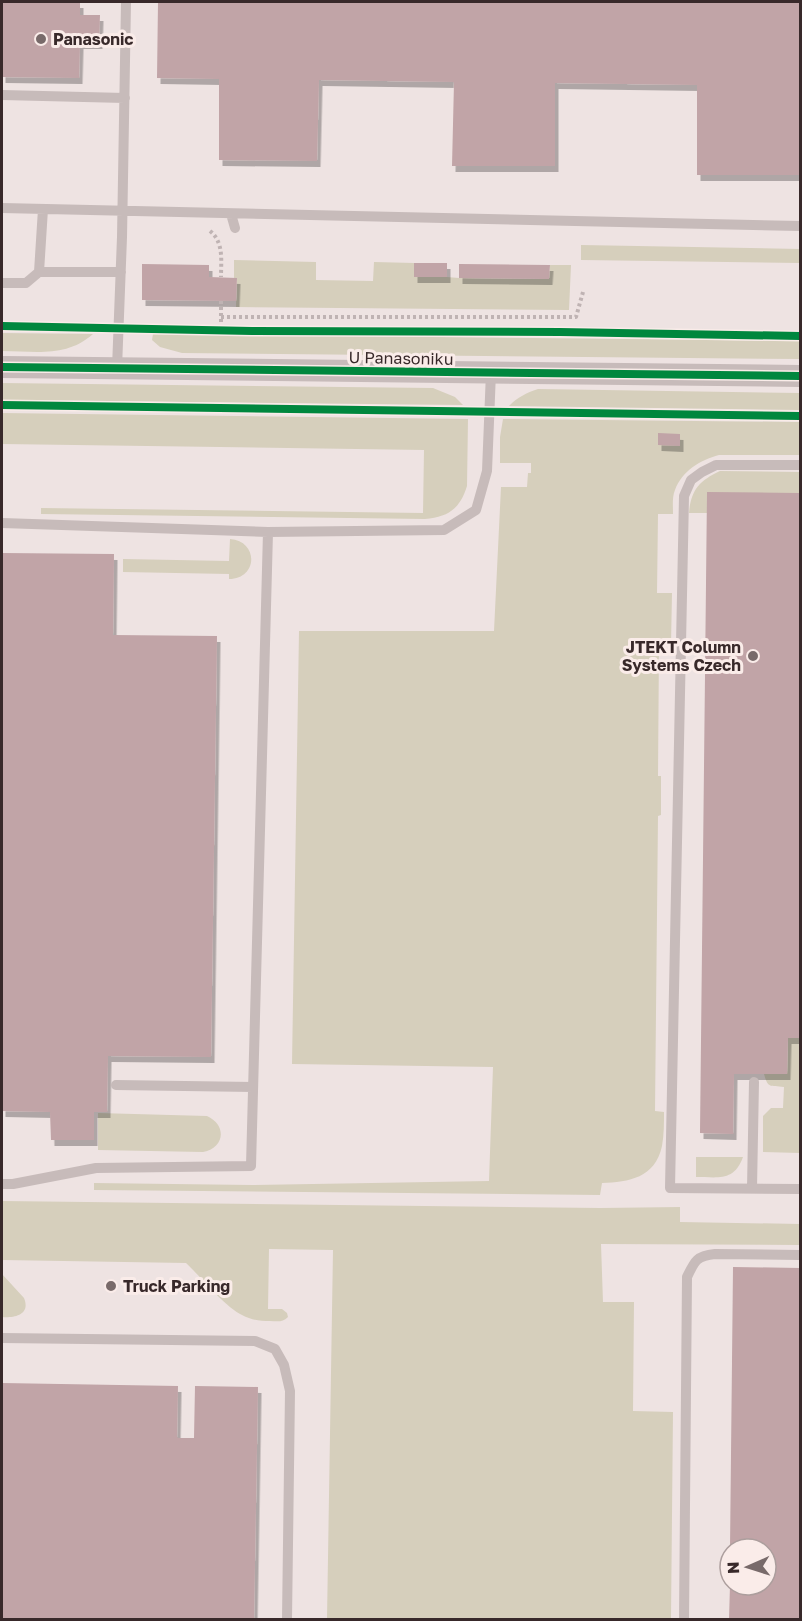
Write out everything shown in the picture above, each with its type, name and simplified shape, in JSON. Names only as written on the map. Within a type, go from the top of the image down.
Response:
[{"type":"street","name":"U Panasoniku","points":[[2,367],[801,376]]},
{"type":"lane","points":[[117,368],[126,2]]},
{"type":"lane","points":[[2,95],[124,98]]},
{"type":"lane","points":[[2,208],[801,226]]},
{"type":"lane","points":[[39,272],[43,209]]},
{"type":"lane","points":[[231,213],[235,228]]},
{"type":"lane","points":[[2,283],[26,283],[39,272],[121,272]]},
{"type":"lane","points":[[2,523],[268,532],[444,530],[476,510],[487,471],[491,372]]},
{"type":"lane","points":[[801,465],[716,465],[702,471],[691,480],[684,496],[670,1188],[801,1189]]},
{"type":"lane","points":[[2,1184],[14,1184],[96,1168],[251,1166],[268,532]]},
{"type":"lane","points":[[752,1188],[754,1082]]},
{"type":"lane","points":[[116,1085],[254,1087]]},
{"type":"lane","points":[[684,1620],[687,1277],[693,1263],[702,1256],[715,1254],[801,1255]]},
{"type":"lane","points":[[2,1338],[255,1341],[275,1349],[284,1365],[291,1391],[287,1620]]},
{"type":"path","points":[[201,213],[201,226],[216,236],[221,248],[221,277]]},
{"type":"path","points":[[221,317],[576,317],[583,292]]},
{"type":"path","points":[[210,330],[224,330],[221,301]]},
{"type":"shaded area","points":[[581,245],[800,249],[800,263],[581,260]]},
{"type":"shaded area","points":[[234,260],[316,262],[316,280],[373,281],[374,262],[414,263],[447,277],[459,278],[549,279],[550,265],[571,265],[569,310],[236,307],[237,278],[234,278]]},
{"type":"shaded area","points":[[2,333],[93,334],[72,347],[38,352],[2,351]]},
{"type":"shaded area","points":[[153,334],[800,341],[800,359],[182,353],[160,347],[152,340]]},
{"type":"shaded area","points":[[2,383],[433,388],[455,397],[463,405],[2,400]]},
{"type":"shaded area","points":[[538,389],[800,393],[800,410],[509,406],[522,396]]},
{"type":"shaded area","points":[[2,413],[468,419],[467,486],[461,501],[447,514],[425,519],[41,514],[41,508],[423,513],[424,450],[2,444]]},
{"type":"shaded area","points":[[503,419],[800,422],[800,455],[719,455],[705,460],[692,467],[678,483],[673,496],[673,514],[658,514],[657,593],[672,593],[671,644],[659,644],[658,776],[661,776],[661,815],[658,816],[655,1111],[664,1112],[664,1129],[659,1157],[647,1172],[640,1176],[602,1183],[600,1195],[94,1190],[94,1183],[252,1185],[489,1181],[493,1067],[292,1064],[299,631],[494,631],[501,487],[527,487],[528,473],[531,473],[531,463],[500,463]]},
{"type":"shaded area","points":[[720,471],[800,472],[800,516],[799,493],[707,513],[689,513],[697,487]]},
{"type":"shaded area","points":[[230,539],[239,541],[250,553],[250,567],[239,577],[229,579],[229,574],[123,572],[123,559],[229,561]]},
{"type":"shaded area","points":[[788,1038],[800,1038],[800,1153],[763,1152],[763,1116],[771,1108],[783,1108],[784,1087],[768,1084],[764,1074],[787,1074]]},
{"type":"shaded area","points":[[98,1113],[207,1116],[218,1125],[221,1136],[216,1146],[203,1152],[98,1150]]},
{"type":"shaded area","points":[[696,1157],[743,1157],[735,1171],[730,1174],[696,1177]]},
{"type":"shaded area","points":[[2,1201],[680,1207],[680,1222],[800,1224],[800,1245],[601,1244],[603,1302],[634,1302],[633,1411],[673,1412],[671,1619],[327,1619],[333,1250],[269,1249],[268,1309],[282,1309],[288,1317],[279,1321],[252,1319],[235,1311],[186,1263],[2,1260]]},
{"type":"shaded area","points":[[2,1274],[24,1298],[26,1304],[23,1312],[16,1316],[2,1317]]},
{"type":"building","name":"Panasonic","points":[[2,2],[80,2],[80,15],[100,15],[99,43],[80,43],[79,78],[2,77]]},
{"type":"building","points":[[158,2],[800,2],[800,175],[697,175],[697,85],[555,83],[555,166],[452,166],[454,82],[319,80],[317,161],[219,160],[219,79],[157,78]]},
{"type":"building","points":[[414,263],[447,263],[447,277],[414,277]]},
{"type":"building","points":[[142,264],[209,265],[209,277],[237,278],[236,301],[142,300]]},
{"type":"building","points":[[459,264],[550,265],[549,279],[459,278]]},
{"type":"building","points":[[658,433],[680,434],[680,446],[658,445]]},
{"type":"building","points":[[707,492],[799,493],[800,516],[800,1038],[788,1038],[787,1074],[734,1074],[733,1134],[700,1133]]},
{"type":"building","points":[[2,553],[114,554],[113,635],[217,636],[211,1057],[108,1056],[107,1112],[94,1112],[94,1140],[51,1140],[50,1112],[2,1111]]},
{"type":"building","points":[[733,1267],[800,1268],[800,1620],[729,1620],[730,1597],[778,1597],[778,1537],[730,1537]]},
{"type":"building","points":[[2,1383],[178,1386],[177,1438],[194,1438],[195,1386],[258,1387],[254,1620],[2,1620]]},
{"type":"cycle path","points":[[2,326],[252,331],[560,332],[800,336]]},
{"type":"cycle path","points":[[2,367],[800,376]]},
{"type":"cycle path","points":[[2,405],[800,416]]},
{"type":"place","name":"Panasonic","points":[[41,39]]},
{"type":"place","name":"JTEKT Column Systems Czech","points":[[753,656]]},
{"type":"place","name":"Truck Parking","points":[[111,1286]]}]
